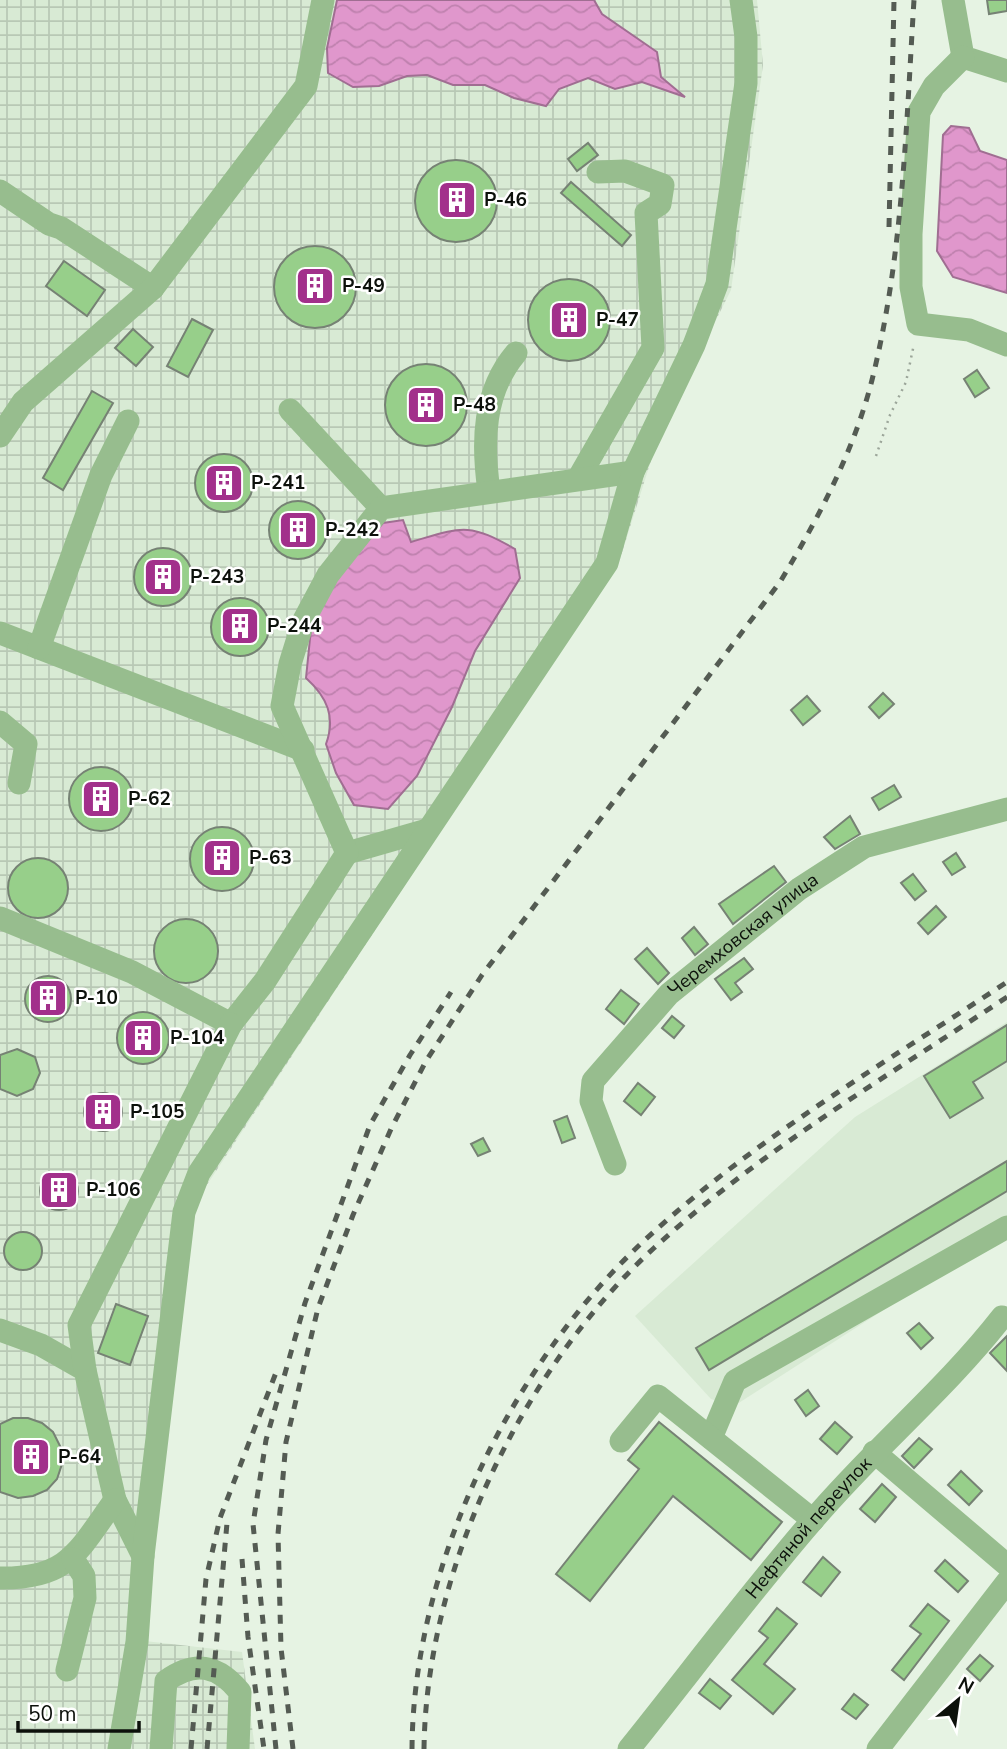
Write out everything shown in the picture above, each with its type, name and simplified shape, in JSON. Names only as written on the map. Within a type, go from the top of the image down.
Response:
[{"type":"street","points":[[0,436],[23,402],[153,289],[306,86],[323,0]]},
{"type":"street","points":[[119,1749],[137,1642],[143,1556],[184,1212],[195,1183],[607,563],[633,472],[694,345],[717,284],[746,83],[746,37],[741,0]]},
{"type":"street","points":[[953,0],[963,57]]},
{"type":"street","points":[[963,57],[1007,71]]},
{"type":"street","points":[[963,57],[934,86],[919,112],[911,234],[911,287],[918,324],[969,330],[1007,345]]},
{"type":"street","points":[[578,480],[653,348],[646,213],[660,204],[663,185],[625,171],[598,172]]},
{"type":"street","points":[[0,191],[49,224],[126,268],[153,289]]},
{"type":"street","points":[[489,491],[484,460],[491,397],[502,369],[516,353]]},
{"type":"street","points":[[290,410],[381,508]]},
{"type":"street","points":[[39,648],[101,475],[128,421]]},
{"type":"street","points":[[347,853],[282,706],[290,664],[303,621],[328,575],[381,508],[633,472]]},
{"type":"street","points":[[0,633],[303,750]]},
{"type":"street","points":[[0,722],[26,744],[19,783]]},
{"type":"street","name":"Черемховская улица","points":[[615,1164],[590,1101],[593,1081],[669,993],[789,897],[864,847],[1007,809]]},
{"type":"street","points":[[41,1345],[79,1325],[231,1024],[265,981],[347,853],[428,830]]},
{"type":"street","points":[[0,918],[132,972],[231,1024]]},
{"type":"street","points":[[711,1438],[735,1381],[1007,1227]]},
{"type":"street","name":"Нефтяной переулок","points":[[629,1749],[813,1520],[874,1452],[980,1346],[1002,1317]]},
{"type":"street","points":[[79,1325],[86,1370],[115,1500],[143,1556]]},
{"type":"street","points":[[0,1330],[41,1345],[86,1370]]},
{"type":"street","points":[[621,1441],[657,1396],[813,1520]]},
{"type":"street","points":[[874,1452],[1007,1565]]},
{"type":"street","points":[[1,1582],[31,1578],[73,1559],[115,1500]]},
{"type":"street","points":[[67,1670],[85,1598],[84,1576],[73,1559]]},
{"type":"street","points":[[878,1749],[1007,1581]]},
{"type":"street","points":[[161,1749],[166,1681],[182,1670],[198,1669],[226,1675],[240,1692],[238,1749]]},
{"type":"path","points":[[876,456],[890,415],[906,382],[918,324]]},
{"type":"shaded area","points":[[0,0],[757,0],[763,65],[731,290],[660,432],[620,559],[193,1206],[164,1406],[145,1641],[242,1652],[255,1749],[0,1749]]},
{"type":"shaded area","points":[[1007,1022],[1007,1231],[734,1406],[711,1399],[635,1316],[855,1117]]},
{"type":"water","points":[[337,0],[594,0],[602,14],[657,52],[661,77],[685,97],[642,82],[615,89],[588,78],[559,89],[546,106],[514,98],[485,85],[453,85],[427,75],[407,76],[379,86],[353,87],[328,73],[327,48]]},
{"type":"water","points":[[951,126],[969,128],[980,151],[1007,160],[1007,293],[953,277],[937,251],[943,135]]},
{"type":"water","points":[[403,520],[411,542],[464,530],[486,534],[499,540],[515,549],[520,578],[475,651],[452,707],[417,776],[388,809],[354,805],[336,773],[326,744],[330,725],[328,708],[306,678],[311,629],[333,582],[383,523]]},
{"type":"building","points":[[987,0],[1007,0],[1007,11],[989,14]]},
{"type":"building","points":[[588,143],[598,155],[577,171],[568,159]]},
{"type":"building","name":"Р-46","points":[[456,160],[472,163],[485,172],[494,185],[497,201],[494,217],[485,230],[472,239],[456,242],[440,239],[427,230],[418,217],[415,201],[418,185],[427,172],[440,163]]},
{"type":"building","points":[[571,182],[631,235],[622,246],[561,193]]},
{"type":"building","name":"Р-49","points":[[315,246],[331,249],[344,258],[353,271],[356,287],[353,303],[344,316],[331,325],[315,328],[299,325],[286,316],[277,303],[274,287],[277,271],[286,258],[299,249]]},
{"type":"building","points":[[64,261],[105,290],[87,316],[46,286]]},
{"type":"building","name":"Р-47","points":[[569,279],[585,282],[598,291],[607,304],[610,320],[607,336],[598,349],[585,358],[569,361],[553,358],[540,349],[531,336],[528,320],[531,304],[540,291],[553,282]]},
{"type":"building","points":[[192,319],[213,330],[188,377],[167,366]]},
{"type":"building","points":[[133,329],[153,347],[136,366],[115,348]]},
{"type":"building","name":"Р-48","points":[[426,364],[442,367],[455,376],[464,389],[467,405],[464,421],[455,434],[442,443],[426,446],[410,443],[397,434],[388,421],[385,405],[388,389],[397,376],[410,367]]},
{"type":"building","points":[[977,370],[989,388],[975,397],[964,379]]},
{"type":"building","points":[[92,391],[113,403],[63,490],[43,478]]},
{"type":"building","name":"Р-241","points":[[224,454],[245,462],[253,483],[245,504],[224,512],[203,504],[195,483],[203,462]]},
{"type":"building","name":"Р-242","points":[[298,501],[319,509],[327,530],[319,551],[298,559],[277,551],[269,530],[277,509]]},
{"type":"building","name":"Р-243","points":[[163,548],[184,556],[192,577],[184,598],[163,606],[142,598],[134,577],[142,556]]},
{"type":"building","name":"Р-244","points":[[240,598],[261,606],[269,627],[261,648],[240,656],[219,648],[211,627],[219,606]]},
{"type":"building","points":[[883,693],[894,704],[879,718],[869,707]]},
{"type":"building","points":[[807,696],[820,711],[803,725],[791,710]]},
{"type":"building","name":"Р-62","points":[[101,767],[119,773],[127,781],[133,799],[127,817],[119,825],[101,831],[83,825],[75,817],[69,799],[75,781],[83,773]]},
{"type":"building","points":[[894,785],[901,797],[879,810],[872,798]]},
{"type":"building","points":[[850,816],[860,834],[835,849],[824,837]]},
{"type":"building","name":"Р-63","points":[[222,827],[240,833],[248,841],[254,859],[248,877],[240,885],[222,891],[204,885],[196,877],[190,859],[196,841],[204,833]]},
{"type":"building","points":[[956,853],[965,867],[952,875],[943,862]]},
{"type":"building","points":[[38,858],[55,863],[63,871],[68,888],[63,905],[55,913],[38,918],[21,913],[13,905],[8,888],[13,871],[21,863]]},
{"type":"building","points":[[774,866],[786,882],[733,924],[719,904]]},
{"type":"building","points":[[913,874],[926,891],[915,900],[901,883]]},
{"type":"building","points":[[936,906],[946,917],[928,934],[918,923]]},
{"type":"building","points":[[186,919],[204,925],[212,933],[218,951],[212,969],[204,977],[186,983],[168,977],[160,969],[154,951],[160,933],[168,925]]},
{"type":"building","points":[[694,927],[708,944],[695,955],[682,938]]},
{"type":"building","points":[[647,948],[669,973],[658,984],[635,959]]},
{"type":"building","points":[[744,958],[753,969],[735,983],[742,992],[731,1000],[715,979]]},
{"type":"building","name":"Р-10","points":[[48,976],[65,982],[71,999],[65,1016],[48,1022],[31,1016],[25,999],[31,982]]},
{"type":"building","points":[[621,990],[639,1004],[624,1024],[606,1009]]},
{"type":"building","name":"Р-104","points":[[143,1012],[153,1014],[161,1020],[167,1028],[167,1048],[161,1056],[153,1062],[143,1064],[133,1062],[125,1056],[119,1048],[117,1038],[119,1028],[125,1020],[133,1014]]},
{"type":"building","points":[[672,1016],[684,1026],[674,1038],[662,1028]]},
{"type":"building","points":[[1007,1025],[1007,1061],[973,1082],[983,1098],[950,1118],[924,1076]]},
{"type":"building","points":[[17,1049],[35,1057],[40,1073],[33,1089],[17,1096],[0,1089],[0,1055]]},
{"type":"building","points":[[638,1083],[655,1097],[641,1115],[624,1101]]},
{"type":"building","name":"Р-105","points":[[103,1093],[116,1099],[122,1112],[116,1125],[103,1131],[90,1125],[84,1112],[90,1099]]},
{"type":"building","points":[[567,1116],[575,1138],[562,1143],[554,1121]]},
{"type":"building","points":[[483,1138],[490,1151],[478,1156],[471,1144]]},
{"type":"building","points":[[1007,1161],[1007,1191],[709,1370],[696,1348]]},
{"type":"building","name":"Р-106","points":[[59,1172],[72,1178],[78,1191],[72,1204],[59,1210],[46,1204],[40,1191],[46,1178]]},
{"type":"building","points":[[23,1232],[36,1238],[42,1251],[36,1264],[23,1270],[10,1264],[4,1251],[10,1238]]},
{"type":"building","points":[[116,1304],[148,1316],[130,1365],[98,1353]]},
{"type":"building","points":[[919,1323],[933,1338],[921,1349],[907,1333]]},
{"type":"building","points":[[1007,1336],[1007,1371],[990,1353]]},
{"type":"building","points":[[808,1390],[819,1406],[806,1416],[795,1400]]},
{"type":"building","name":"Р-64","points":[[13,1418],[28,1418],[42,1423],[53,1432],[62,1450],[62,1464],[57,1479],[47,1490],[33,1496],[18,1498],[0,1492],[0,1424]]},
{"type":"building","points":[[659,1422],[782,1522],[751,1560],[673,1496],[590,1601],[556,1574],[639,1469],[628,1460]]},
{"type":"building","points":[[835,1422],[852,1437],[837,1454],[820,1439]]},
{"type":"building","points":[[919,1438],[932,1449],[914,1468],[902,1456]]},
{"type":"building","points":[[961,1471],[982,1491],[969,1505],[948,1485]]},
{"type":"building","points":[[882,1484],[896,1497],[875,1522],[860,1509]]},
{"type":"building","points":[[823,1557],[840,1572],[821,1596],[803,1582]]},
{"type":"building","points":[[945,1560],[968,1581],[958,1592],[935,1571]]},
{"type":"building","points":[[928,1604],[949,1621],[904,1680],[892,1670],[921,1634],[910,1626]]},
{"type":"building","points":[[777,1608],[797,1624],[764,1664],[795,1689],[773,1714],[732,1680],[768,1638],[759,1631]]},
{"type":"building","points":[[980,1655],[993,1666],[980,1681],[967,1669]]},
{"type":"building","points":[[710,1679],[731,1696],[720,1709],[699,1693]]},
{"type":"building","points":[[854,1694],[868,1705],[856,1719],[842,1709]]},
{"type":"railway","points":[[889,227],[894,0]]},
{"type":"railway","points":[[293,1749],[281,1648],[278,1534],[286,1442],[318,1308],[353,1215],[391,1129],[426,1061],[482,975],[780,582],[834,484],[855,433],[872,380],[891,286],[902,191],[914,0]]},
{"type":"railway","points":[[412,1749],[417,1680],[430,1609],[451,1540],[479,1472],[513,1406],[553,1345],[598,1289],[646,1239],[731,1168],[821,1103],[1007,982]]},
{"type":"railway","points":[[276,1749],[253,1524],[266,1440],[305,1303],[370,1125],[410,1055],[451,992]]},
{"type":"railway","points":[[424,1749],[429,1681],[442,1612],[463,1544],[490,1477],[524,1412],[563,1352],[606,1297],[654,1248],[737,1179],[826,1116],[1007,997]]},
{"type":"railway","points":[[191,1749],[206,1579],[220,1518],[277,1370]]},
{"type":"railway","points":[[207,1749],[227,1523]]},
{"type":"railway","points":[[242,1559],[248,1637],[264,1749]]},
{"type":"place","name":"Р-46","points":[[457,200]]},
{"type":"place","name":"Р-49","points":[[315,286]]},
{"type":"place","name":"Р-47","points":[[569,320]]},
{"type":"place","name":"Р-48","points":[[426,405]]},
{"type":"place","name":"Р-241","points":[[224,483]]},
{"type":"place","name":"Р-242","points":[[298,530]]},
{"type":"place","name":"Р-243","points":[[163,577]]},
{"type":"place","name":"Р-244","points":[[240,626]]},
{"type":"place","name":"Р-62","points":[[101,799]]},
{"type":"place","name":"Р-63","points":[[222,858]]},
{"type":"place","name":"Р-10","points":[[48,998]]},
{"type":"place","name":"Р-104","points":[[143,1038]]},
{"type":"place","name":"Р-105","points":[[103,1112]]},
{"type":"place","name":"Р-106","points":[[59,1190]]},
{"type":"place","name":"Р-64","points":[[31,1457]]}]
